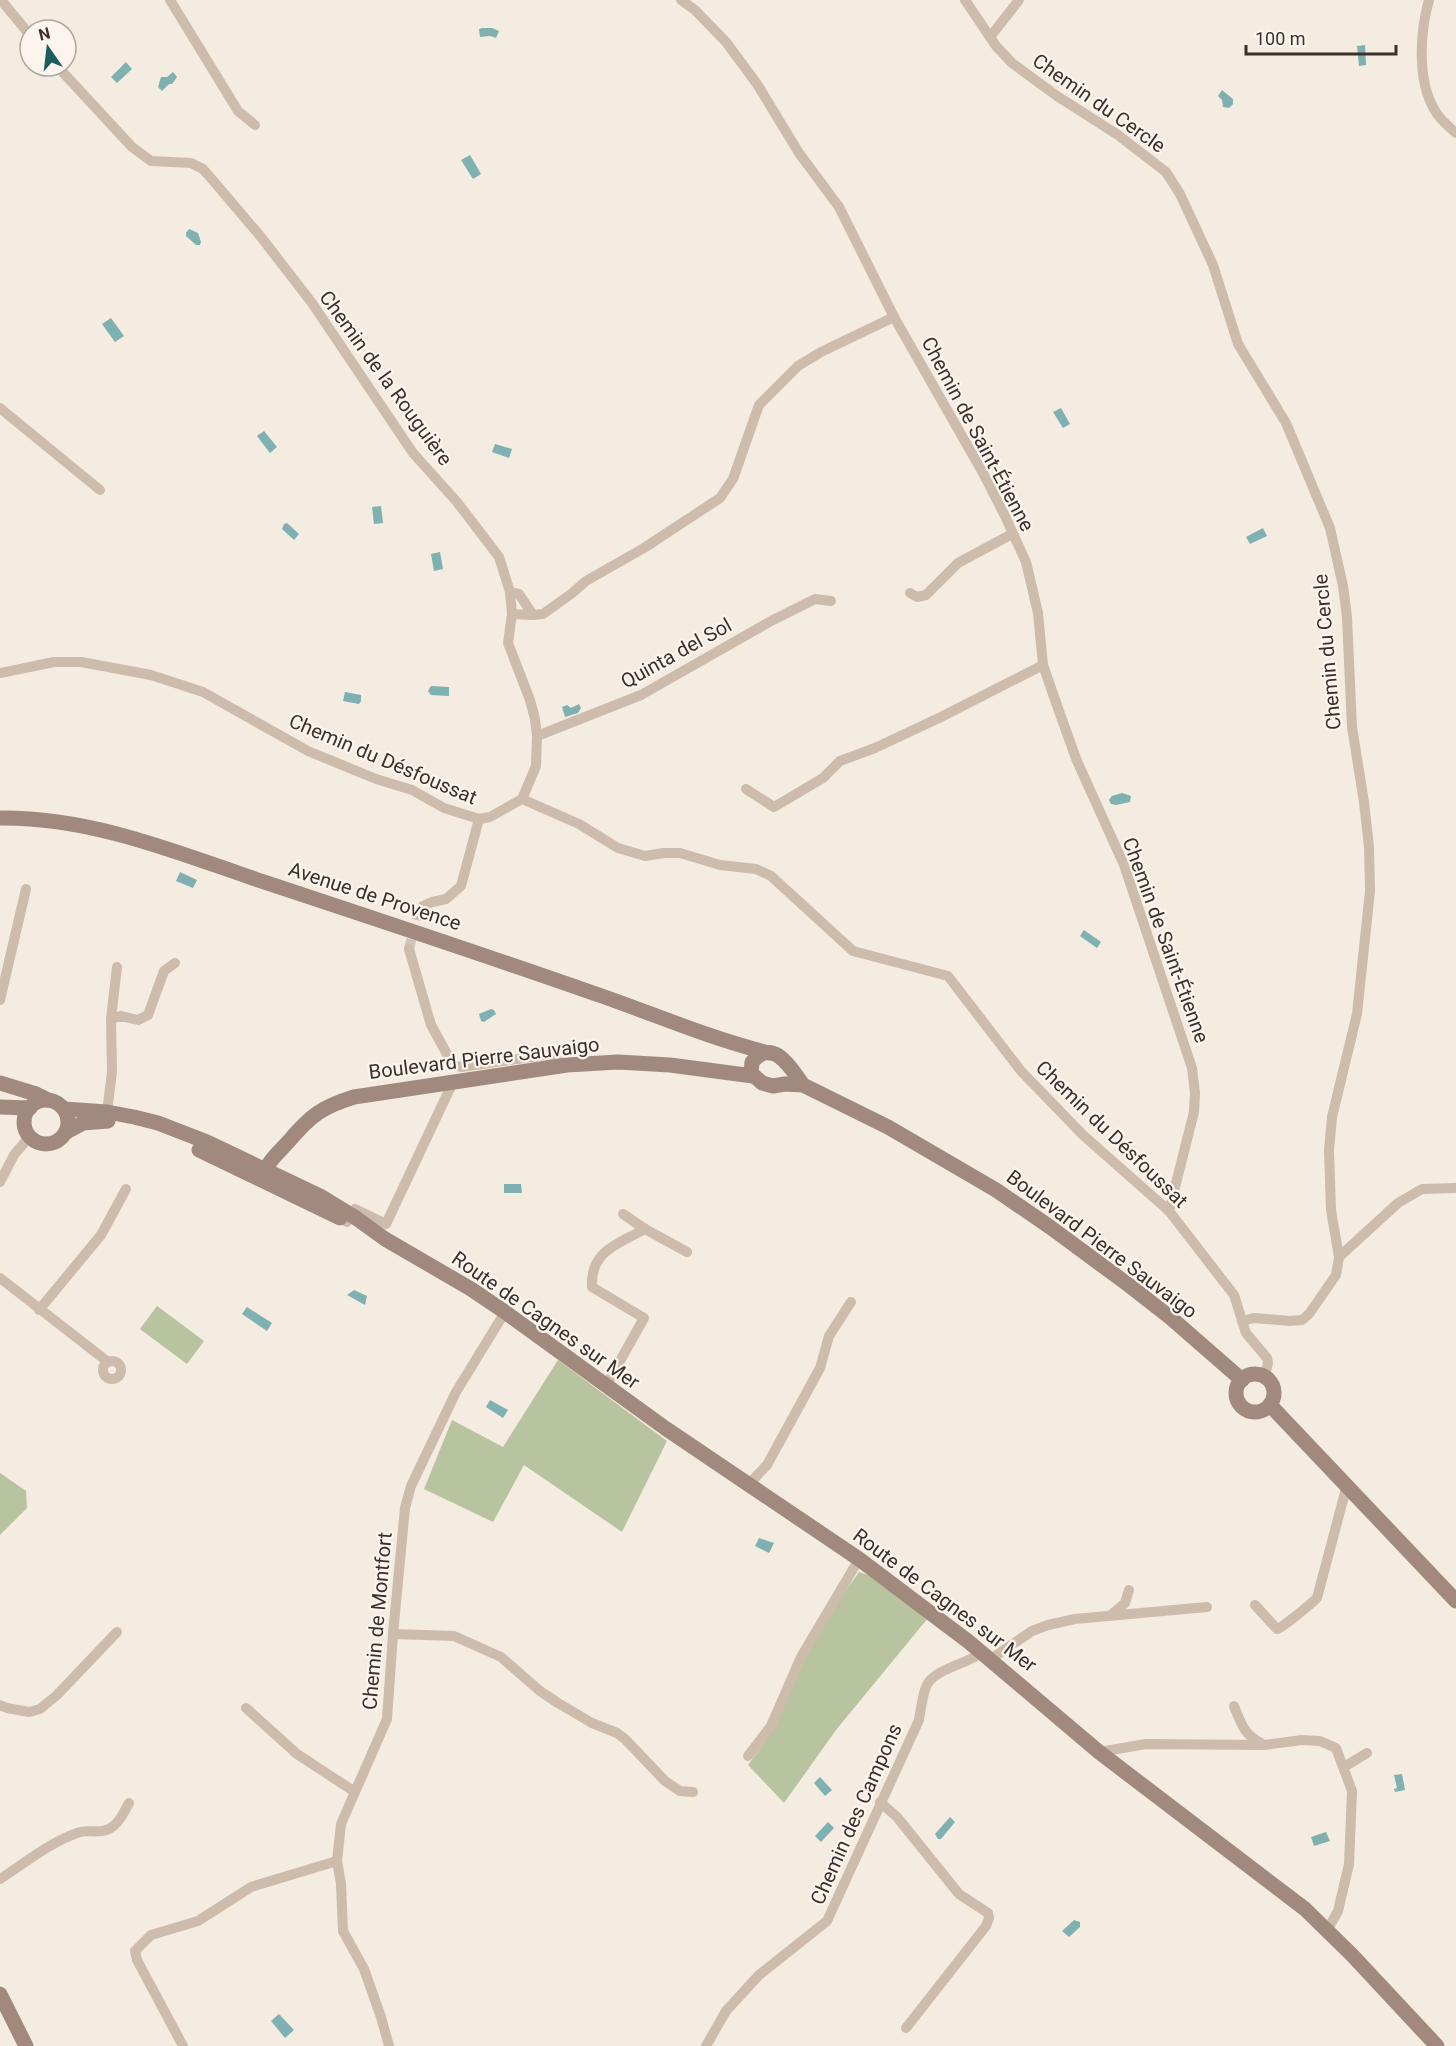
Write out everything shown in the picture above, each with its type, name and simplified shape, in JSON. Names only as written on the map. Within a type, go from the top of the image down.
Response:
[{"type":"main road","points":[[0,811],[30,817]]},
{"type":"main road","name":"Avenue de Provence","points":[[0,818],[30,817],[118,832],[541,974],[730,1044],[769,1053]]},
{"type":"main road","name":"Avenue de Provence","points":[[730,1044],[748,1070]]},
{"type":"main road","points":[[769,1053],[779,1055],[787,1061],[791,1069],[790,1077],[784,1084],[772,1086],[762,1083],[748,1070],[760,1055],[769,1053]]},
{"type":"main road","name":"Boulevard Pierre Sauvaigo","points":[[271,1174],[270,1160],[301,1125],[334,1103],[354,1097],[567,1065],[618,1062],[748,1070]]},
{"type":"main road","name":"Boulevard Pierre Sauvaigo","points":[[791,1069],[803,1086]]},
{"type":"main road","points":[[0,1083],[36,1094],[60,1105],[64,1109],[68,1124],[61,1138],[45,1143],[37,1141],[28,1122],[27,1100],[17,1089]]},
{"type":"main road","name":"Boulevard Pierre Sauvaigo","points":[[784,1084],[803,1086],[888,1127],[996,1190],[1130,1286],[1171,1318],[1242,1380]]},
{"type":"main road","points":[[28,1122],[41,1100],[48,1100]]},
{"type":"main road","points":[[0,1109],[28,1122]]},
{"type":"main road","name":"Route de Cagnes sur Mer","points":[[64,1109],[107,1112],[158,1123],[177,1130],[320,1196],[349,1218],[505,1311],[606,1386],[859,1560],[987,1656],[1099,1752],[1305,1909],[1328,1929],[1437,2046]]},
{"type":"main road","name":"Route de Cagnes sur Mer","points":[[66,1132],[83,1123],[97,1120],[112,1121],[155,1131],[188,1144],[317,1207],[349,1218]]},
{"type":"main road","points":[[155,1131],[177,1136],[260,1175],[271,1174],[278,1183],[309,1198],[317,1207]]},
{"type":"main road","points":[[1253,1374],[1265,1376],[1270,1381],[1274,1393],[1270,1405],[1260,1411],[1243,1407],[1237,1397],[1238,1385],[1253,1374]]},
{"type":"main road","points":[[1270,1405],[1456,1600]]},
{"type":"main road","points":[[0,1994],[26,2046]]},
{"type":"street","points":[[1,0],[18,21]]},
{"type":"street","points":[[170,0],[238,111],[255,125]]},
{"type":"street","name":"Chemin de Saint-Étienne","points":[[681,0],[695,10],[726,42],[757,84],[799,153],[839,207],[894,317],[983,473],[1026,562],[1038,613],[1043,665],[1077,761],[1124,865],[1192,1068],[1195,1093],[1194,1112],[1169,1211]]},
{"type":"street","name":"Chemin du Cercle","points":[[965,0],[990,37],[1012,63],[1057,96],[1118,135],[1166,172],[1180,194],[1213,265],[1238,344],[1286,423],[1330,528],[1343,586],[1347,617],[1352,727],[1369,847],[1370,891],[1357,1014],[1332,1117],[1330,1139],[1331,1210],[1339,1257],[1336,1275],[1309,1314],[1302,1320],[1254,1318],[1242,1321]]},
{"type":"street","points":[[990,37],[1019,0]]},
{"type":"street","points":[[1429,0],[1424,18],[1422,60],[1428,91],[1433,109],[1456,133]]},
{"type":"street","name":"Chemin de la Rouguière","points":[[68,78],[132,147],[151,161],[191,163],[202,169],[229,199],[312,303],[413,453],[457,502],[499,557],[510,592],[512,614],[508,643],[530,700],[537,736],[536,766],[522,799]]},
{"type":"street","points":[[512,614],[543,614],[586,581],[644,548],[720,498],[733,479],[759,405],[798,366],[821,352],[894,317]]},
{"type":"street","points":[[0,408],[100,490]]},
{"type":"street","points":[[910,593],[917,597],[926,595],[958,563],[1012,534]]},
{"type":"street","points":[[510,592],[519,594],[533,615]]},
{"type":"street","name":"Quinta del Sol","points":[[537,736],[641,695],[771,621],[815,599],[831,602]]},
{"type":"street","name":"Chemin du Désfoussat","points":[[0,673],[54,662],[81,662],[151,675],[202,692],[308,751],[412,790],[444,808],[479,819],[490,817],[522,799],[579,824],[618,848],[645,856],[680,853],[720,865],[756,870],[771,876],[853,951],[948,976],[1021,1071],[1083,1135],[1169,1211],[1234,1295],[1246,1333],[1268,1358],[1265,1376]]},
{"type":"street","points":[[746,789],[774,807],[823,778],[840,761],[941,717],[1043,665]]},
{"type":"street","points":[[418,914],[423,906],[446,899],[461,886],[479,819]]},
{"type":"street","points":[[0,1000],[26,889]]},
{"type":"street","points":[[409,949],[431,1025],[453,1065],[461,1067],[545,1055],[567,1065]]},
{"type":"street","points":[[111,1019],[121,1016],[138,1020],[148,1015],[164,971],[175,963]]},
{"type":"street","points":[[107,1112],[112,1072],[111,1019],[117,967]]},
{"type":"street","points":[[349,1218],[355,1209],[386,1224],[453,1082]]},
{"type":"street","points":[[0,1182],[28,1122]]},
{"type":"street","points":[[1339,1257],[1398,1203],[1422,1189],[1456,1188]]},
{"type":"street","points":[[39,1310],[101,1235],[126,1189]]},
{"type":"street","points":[[623,1214],[687,1252]]},
{"type":"street","points":[[606,1386],[644,1318],[592,1287],[591,1275],[595,1263],[604,1253],[645,1229]]},
{"type":"street","points":[[0,1278],[108,1362]]},
{"type":"street","points":[[749,1484],[767,1465],[819,1368],[829,1336],[851,1302]]},
{"type":"street","name":"Chemin de Montfort","points":[[389,2046],[364,1969],[343,1931],[341,1884],[337,1861],[341,1824],[387,1719],[405,1508],[411,1486],[456,1392],[505,1311]]},
{"type":"street","points":[[1255,1605],[1276,1629],[1281,1629],[1293,1616],[1317,1598],[1347,1485]]},
{"type":"street","points":[[748,1756],[771,1726],[801,1657],[859,1560]]},
{"type":"street","points":[[1111,1616],[1125,1603],[1130,1590]]},
{"type":"street","name":"Chemin des Campons","points":[[706,2046],[726,2011],[759,1975],[827,1921],[919,1720],[926,1685],[935,1675],[987,1656],[1032,1630],[1075,1619],[1207,1607]]},
{"type":"street","points":[[0,1705],[29,1712],[40,1709],[57,1695],[117,1632]]},
{"type":"street","points":[[393,1634],[454,1636],[501,1657],[558,1703],[592,1724],[625,1739],[665,1781],[681,1791],[693,1792]]},
{"type":"street","points":[[1234,1706],[1244,1732],[1264,1745]]},
{"type":"street","points":[[246,1708],[297,1754],[355,1792]]},
{"type":"street","points":[[1099,1752],[1146,1744],[1264,1745],[1302,1740],[1320,1741],[1336,1748],[1352,1791],[1349,1864],[1338,1911],[1328,1929]]},
{"type":"street","points":[[1344,1767],[1367,1753]]},
{"type":"street","points":[[880,1802],[897,1817],[959,1894],[988,1913],[989,1918],[986,1926],[948,1977],[906,2028]]},
{"type":"street","points":[[0,1879],[79,1832],[99,1832],[110,1829],[119,1821],[129,1803]]},
{"type":"street","points":[[183,2046],[137,1960],[135,1951],[151,1935],[198,1921],[251,1887],[337,1861]]},
{"type":"green space","points":[[157,1306],[204,1341],[187,1364],[140,1329]]},
{"type":"green space","points":[[558,1360],[667,1441],[622,1532],[524,1465],[493,1522],[424,1489],[452,1420],[503,1447]]},
{"type":"green space","points":[[0,1473],[26,1491],[27,1508],[0,1535]]},
{"type":"green space","points":[[859,1572],[868,1575],[928,1618],[836,1730],[784,1803],[748,1765],[775,1728],[797,1675],[823,1623]]},
{"type":"water","points":[[479,29],[499,31],[496,38],[480,37]]},
{"type":"water","points":[[1365,45],[1366,65],[1359,66],[1357,46]]},
{"type":"water","points":[[126,62],[132,69],[117,83],[111,77]]},
{"type":"water","points":[[173,72],[177,77],[162,91],[158,87],[161,77],[167,77]]},
{"type":"water","points":[[1222,90],[1233,99],[1233,104],[1229,108],[1223,107],[1222,100],[1218,96]]},
{"type":"water","points":[[470,155],[481,174],[473,179],[461,160]]},
{"type":"water","points":[[189,229],[198,233],[200,245],[196,245],[186,236]]},
{"type":"water","points":[[111,318],[124,336],[115,342],[102,324]]},
{"type":"water","points":[[1061,408],[1070,424],[1063,428],[1053,412]]},
{"type":"water","points":[[264,431],[277,447],[270,453],[257,436]]},
{"type":"water","points":[[495,444],[512,449],[509,458],[492,452]]},
{"type":"water","points":[[381,506],[383,523],[374,524],[372,507]]},
{"type":"water","points":[[287,523],[299,534],[294,540],[282,529]]},
{"type":"water","points":[[1263,528],[1267,536],[1250,544],[1246,537]]},
{"type":"water","points":[[440,552],[443,569],[434,571],[431,554]]},
{"type":"water","points":[[431,686],[449,687],[449,696],[431,695],[428,691]]},
{"type":"water","points":[[345,692],[361,695],[359,704],[343,701]]},
{"type":"water","points":[[579,704],[581,708],[578,713],[565,717],[562,707],[567,705],[571,708]]},
{"type":"water","points":[[1122,793],[1131,796],[1130,802],[1111,804],[1109,800],[1112,796]]},
{"type":"water","points":[[180,872],[197,880],[193,888],[176,881]]},
{"type":"water","points":[[1084,930],[1101,942],[1097,948],[1080,936]]},
{"type":"water","points":[[491,1009],[496,1014],[484,1022],[481,1021],[479,1014]]},
{"type":"water","points":[[504,1184],[521,1184],[522,1193],[504,1193]]},
{"type":"water","points":[[354,1290],[367,1296],[365,1305],[347,1295]]},
{"type":"water","points":[[247,1307],[272,1323],[267,1331],[242,1314]]},
{"type":"water","points":[[490,1400],[508,1410],[503,1418],[486,1407]]},
{"type":"water","points":[[759,1538],[774,1543],[769,1553],[755,1546]]},
{"type":"water","points":[[1402,1774],[1405,1790],[1395,1792],[1394,1789],[1397,1788],[1394,1775]]},
{"type":"water","points":[[820,1777],[832,1790],[825,1796],[814,1783]]},
{"type":"water","points":[[950,1817],[955,1822],[941,1839],[938,1839],[935,1834]]},
{"type":"water","points":[[828,1822],[834,1828],[821,1842],[815,1836]]},
{"type":"water","points":[[1326,1832],[1330,1841],[1314,1846],[1311,1837]]},
{"type":"water","points":[[1074,1920],[1080,1922],[1080,1927],[1069,1937],[1062,1931]]},
{"type":"water","points":[[279,2014],[294,2030],[285,2038],[271,2021]]},
{"type":"tunnel","points":[[409,949],[418,914]]}]
